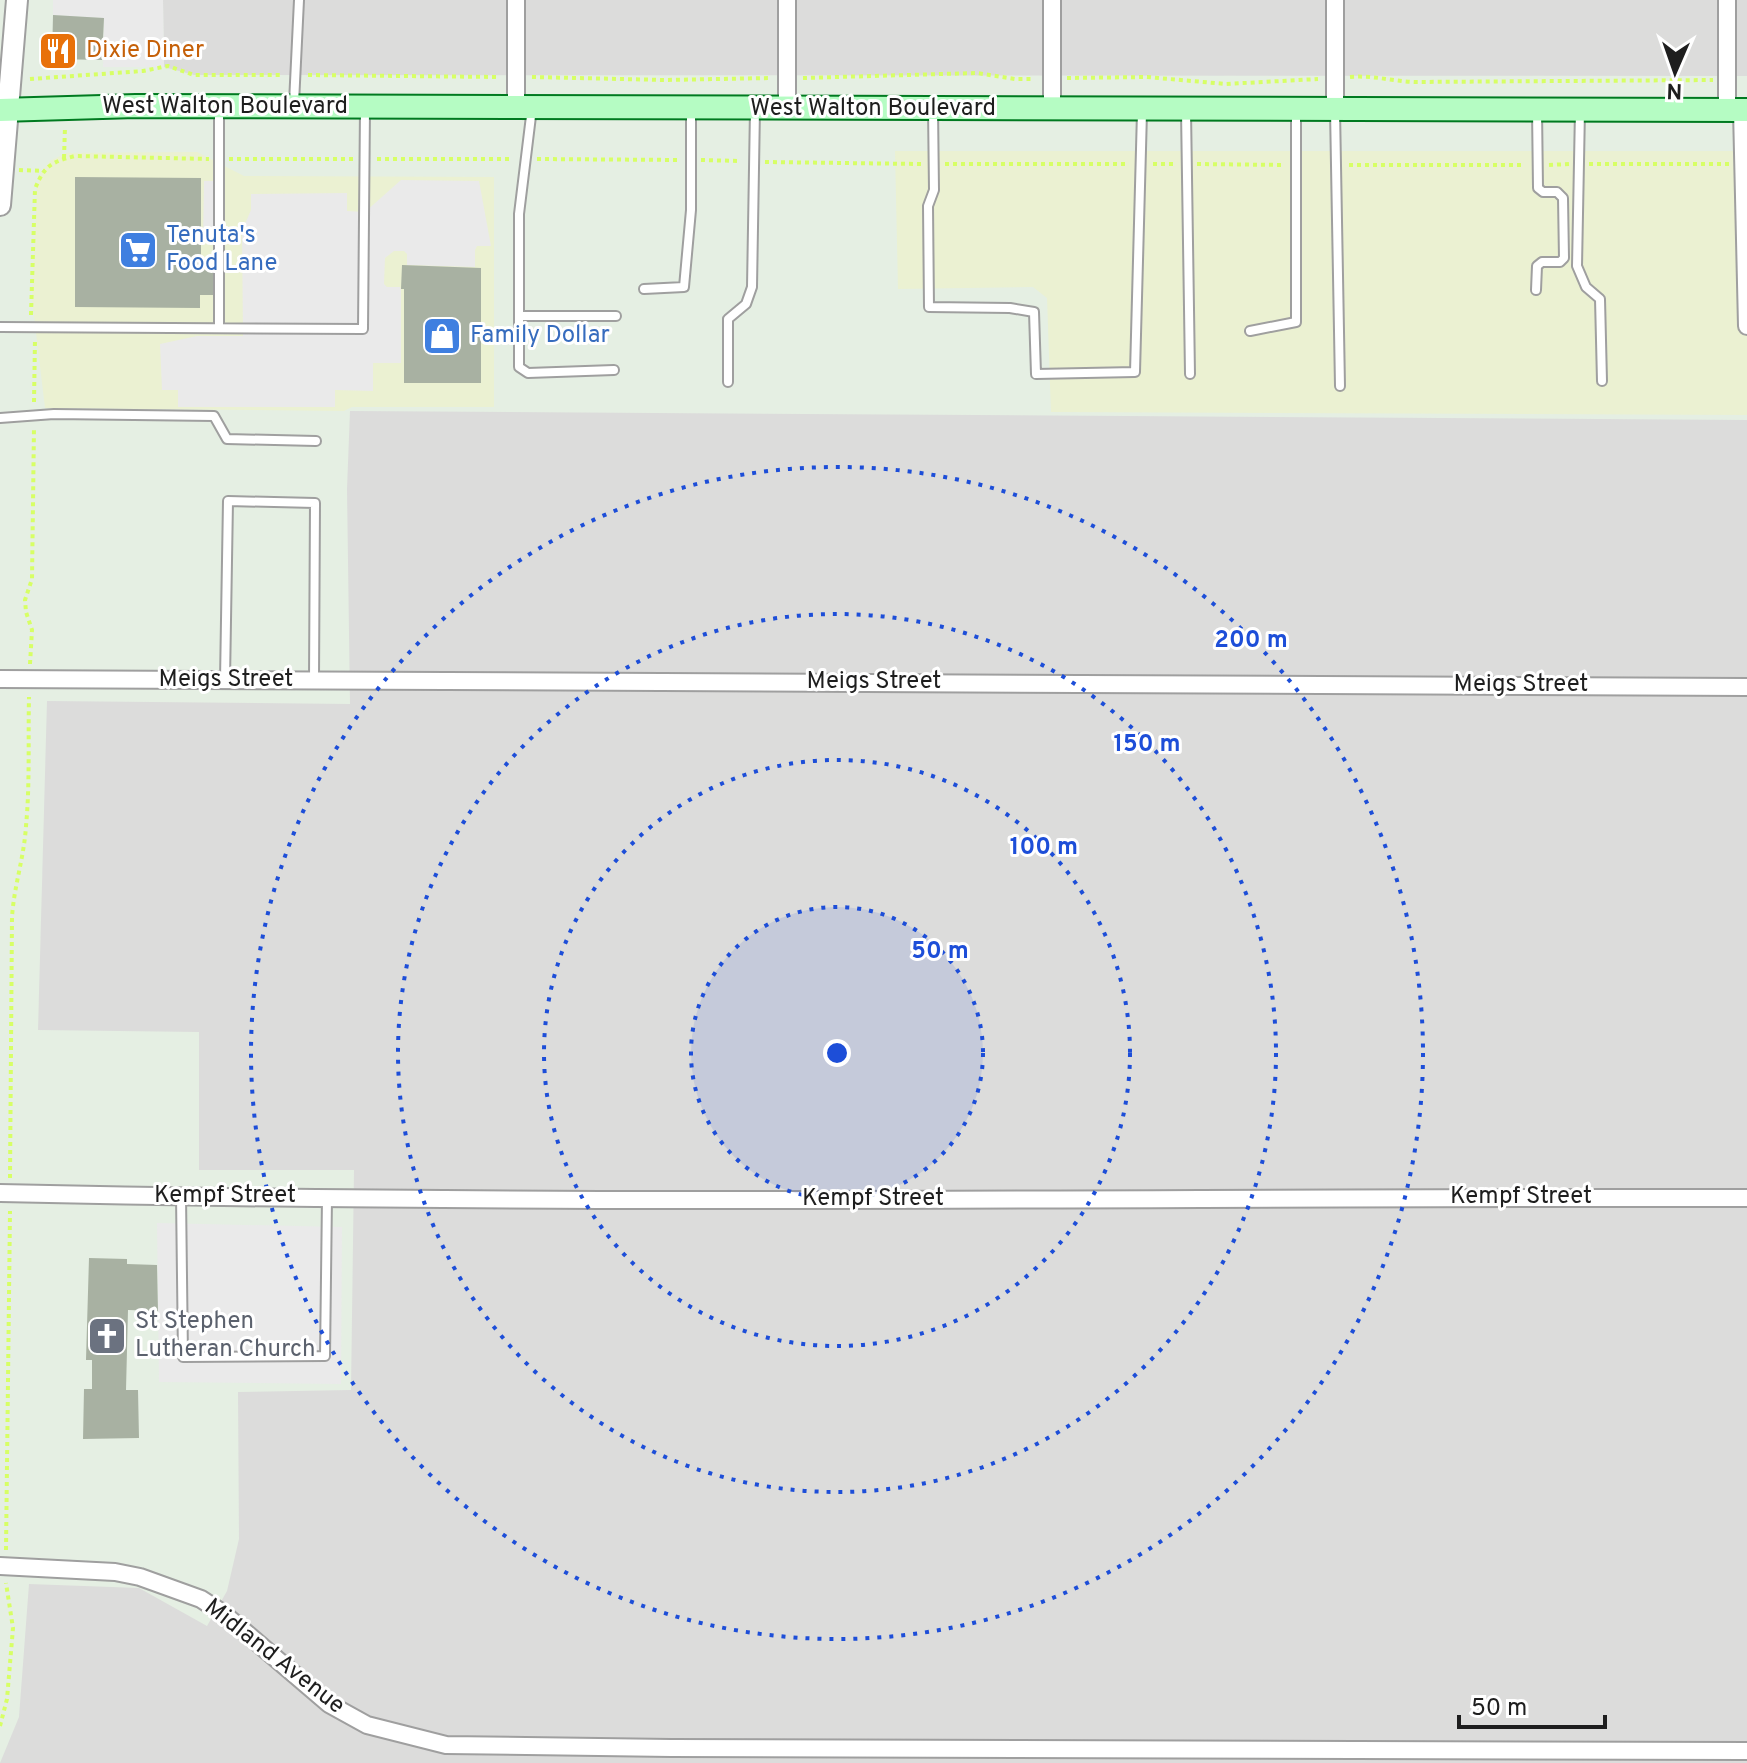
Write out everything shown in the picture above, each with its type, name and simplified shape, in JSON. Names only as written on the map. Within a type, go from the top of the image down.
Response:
[{"type":"main road","name":"West Walton Boulevard","points":[[4,110],[219,107],[1739,110]]},
{"type":"street","points":[[0,205],[7,29],[17,0]]},
{"type":"street","points":[[516,0],[516,77],[524,107]]},
{"type":"street","points":[[787,0],[787,109]]},
{"type":"street","points":[[1052,0],[1052,109]]},
{"type":"street","points":[[1335,0],[1335,109]]},
{"type":"street","points":[[1727,0],[1727,81],[1739,110],[1746,196],[1747,326]]},
{"type":"street","name":"Meigs Street","points":[[0,679],[1747,687]]},
{"type":"street","name":"Kempf Street","points":[[5,1193],[881,1199],[1747,1198]]},
{"type":"street","name":"Midland Avenue","points":[[3,1566],[115,1572],[140,1577],[201,1599],[248,1633],[329,1704],[367,1725],[446,1745],[687,1749],[1747,1751]]},
{"type":"lane","points":[[294,107],[299,0]]},
{"type":"lane","points":[[219,107],[219,328]]},
{"type":"lane","points":[[0,327],[363,329],[365,107]]},
{"type":"lane","points":[[524,107],[526,159],[519,214],[519,367],[528,373],[614,370]]},
{"type":"lane","points":[[644,289],[684,287],[691,210],[691,108]]},
{"type":"lane","points":[[933,109],[934,190],[928,206],[929,307],[1010,308],[1034,312],[1036,374],[1135,372],[1142,108]]},
{"type":"lane","points":[[1186,108],[1190,374]]},
{"type":"lane","points":[[728,382],[728,319],[746,304],[752,287],[755,109]]},
{"type":"lane","points":[[1250,331],[1296,322],[1296,109]]},
{"type":"lane","points":[[1335,109],[1340,386]]},
{"type":"lane","points":[[1536,290],[1537,266],[1542,262],[1560,262],[1564,258],[1563,198],[1557,192],[1543,192],[1538,188],[1537,109]]},
{"type":"lane","points":[[1580,109],[1577,266],[1586,287],[1600,299],[1602,381]]},
{"type":"lane","points":[[519,316],[616,316]]},
{"type":"lane","points":[[0,418],[214,416],[227,439],[316,441]]},
{"type":"lane","points":[[225,680],[228,501],[315,503],[314,680]]},
{"type":"lane","points":[[181,1196],[183,1357],[325,1356],[327,1197]]},
{"type":"path","points":[[43,78],[143,71],[168,66],[194,75],[665,80],[977,73],[1015,79],[1147,77],[1226,84],[1367,75],[1414,82],[1727,81]]},
{"type":"path","points":[[0,1726],[7,1699],[13,1628],[3,1566],[5,1193],[13,893],[22,864],[26,824],[32,630],[25,600],[32,579],[34,416],[30,309],[35,189],[41,175],[53,162],[75,156],[1296,165]]},
{"type":"path","points":[[1336,165],[1744,164]]},
{"type":"shaded area","points":[[53,0],[163,0],[164,67],[103,67],[104,18],[53,15]]},
{"type":"shaded area","points":[[163,0],[1747,0],[1747,76],[194,75],[164,67]]},
{"type":"shaded area","points":[[895,151],[1747,151],[1747,415],[1051,412],[1047,298],[1033,287],[898,289]]},
{"type":"shaded area","points":[[197,152],[244,176],[494,177],[494,407],[352,407],[344,411],[45,408],[32,299],[37,188],[41,173],[50,161],[66,153]]},
{"type":"shaded area","points":[[401,180],[479,181],[491,246],[477,246],[475,267],[407,265],[404,251],[394,251],[385,258],[384,284],[400,287],[401,290],[401,363],[373,363],[373,391],[335,390],[335,407],[178,407],[178,390],[162,390],[160,344],[197,336],[243,336],[242,231],[251,210],[251,194],[347,193],[347,211],[365,212]]},
{"type":"shaded area","points":[[204,181],[220,181],[220,245],[203,242]]},
{"type":"shaded area","points":[[350,411],[1747,420],[1747,1763],[0,1763],[19,1717],[29,1584],[139,1588],[207,1626],[227,1591],[239,1539],[238,1392],[351,1390],[354,1170],[199,1170],[199,1032],[38,1030],[47,701],[350,704],[347,489]]},
{"type":"shaded area","points":[[157,1223],[342,1227],[341,1384],[159,1382]]},
{"type":"building","points":[[53,15],[104,18],[102,60],[52,59]]},
{"type":"building","name":"Tenuta's Food Lane","points":[[75,177],[201,178],[201,258],[215,258],[214,295],[200,295],[200,308],[75,307]]},
{"type":"building","name":"Family Dollar","points":[[402,265],[481,268],[481,383],[404,383]]},
{"type":"building","name":"St Stephen Lutheran Church","points":[[89,1258],[127,1259],[127,1264],[157,1265],[158,1311],[128,1310],[126,1390],[138,1390],[139,1438],[83,1439],[84,1389],[92,1389],[92,1360],[86,1360]]},
{"type":"place","name":"Dixie Diner","points":[[58,51]]},
{"type":"place","name":"Tenuta's Food Lane","points":[[138,250]]},
{"type":"place","name":"Family Dollar","points":[[442,336]]},
{"type":"place","name":"St Stephen Lutheran Church","points":[[107,1336]]}]
